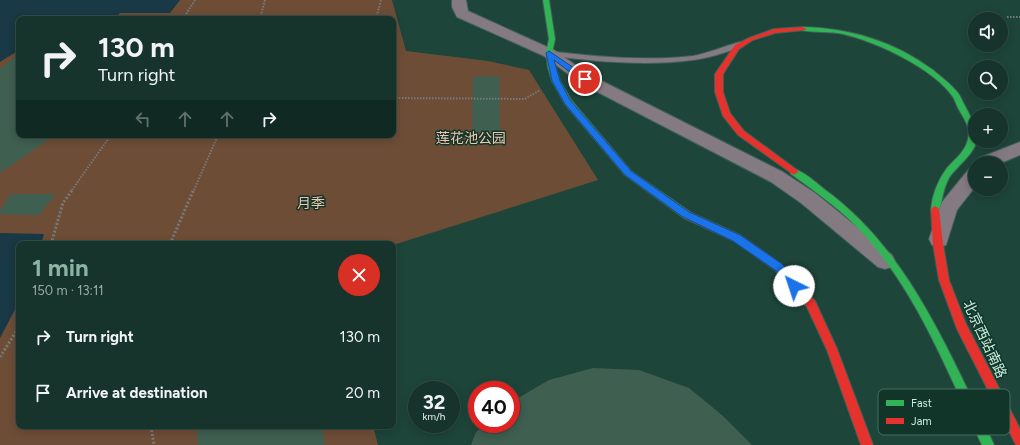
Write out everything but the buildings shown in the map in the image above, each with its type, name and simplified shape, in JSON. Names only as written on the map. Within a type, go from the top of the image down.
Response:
[{"type":"main road","points":[[546,0],[552,39],[549,53],[556,81],[568,102],[628,173],[686,214],[737,238],[778,267],[811,304],[832,349],[867,445]]},
{"type":"main road","name":"北京西站南路","points":[[744,43],[774,31],[806,29],[839,32],[873,41],[910,58],[936,76],[954,94],[968,117],[973,136],[967,151],[946,176],[935,204],[938,244],[944,280],[961,326],[993,389]]},
{"type":"main road","points":[[744,43],[736,47],[719,74],[718,92],[726,114],[741,133],[832,199],[866,231],[900,273],[925,314],[961,389]]},
{"type":"main road","name":"北京西站南路","points":[[1010,422],[1020,442]]},
{"type":"main road","points":[[983,435],[988,445]]},
{"type":"street","points":[[459,0],[458,7],[462,14],[549,53],[585,79],[777,177],[808,198],[868,249],[900,273]]},
{"type":"street","points":[[1002,156],[1020,148]]},
{"type":"street","points":[[938,244],[949,207],[968,183]]},
{"type":"lane","points":[[549,53],[577,57],[649,60],[693,58],[722,51],[744,43]]},
{"type":"path","points":[[185,16],[195,0]]},
{"type":"path","points":[[261,16],[265,0]]},
{"type":"path","points":[[377,16],[381,0]]},
{"type":"path","points":[[1008,17],[1020,17]]},
{"type":"path","points":[[396,98],[473,99]]},
{"type":"path","points":[[52,241],[63,203],[109,138]]},
{"type":"path","points":[[171,241],[217,138]]},
{"type":"path","points":[[0,357],[16,331]]},
{"type":"path","points":[[151,429],[154,445]]},
{"type":"green space","name":"莲花池公园","points":[[0,0],[392,0],[406,51],[488,61],[529,70],[598,180],[396,244],[396,241],[16,241],[16,429],[374,429],[378,445],[0,445]]},
{"type":"water","points":[[0,0],[180,0],[170,13],[120,13],[118,16],[16,16],[16,52],[0,62]]},
{"type":"water","points":[[0,233],[44,234],[42,241],[16,241],[16,308],[0,338]]},
{"type":"traffic: fast","points":[[546,0],[552,39],[549,53],[552,68],[556,81],[568,102],[628,173],[687,215]]},
{"type":"traffic: fast","points":[[803,29],[823,29],[843,32],[884,46],[904,55],[922,66],[956,95],[972,129],[972,142],[966,152],[944,179],[937,197],[935,210]]},
{"type":"traffic: fast","points":[[794,172],[842,207],[859,223],[887,256],[920,307],[935,334],[961,389]]},
{"type":"traffic: fast","points":[[983,435],[988,445]]},
{"type":"traffic: jam","points":[[794,172],[741,133],[726,114],[719,92],[719,74],[737,47],[751,39],[774,31],[803,29]]},
{"type":"traffic: jam","points":[[935,210],[938,244],[944,280],[961,326],[993,389]]},
{"type":"traffic: jam","points":[[687,215],[737,238],[778,267],[811,304],[832,349],[867,445]]},
{"type":"traffic: jam","points":[[1010,422],[1020,441]]},
{"type":"route","points":[[585,79],[549,53],[556,81],[568,102],[628,173],[686,214],[737,238],[778,267],[794,286]]},
{"type":"park label","name":"月季","points":[[311,203]]}]
